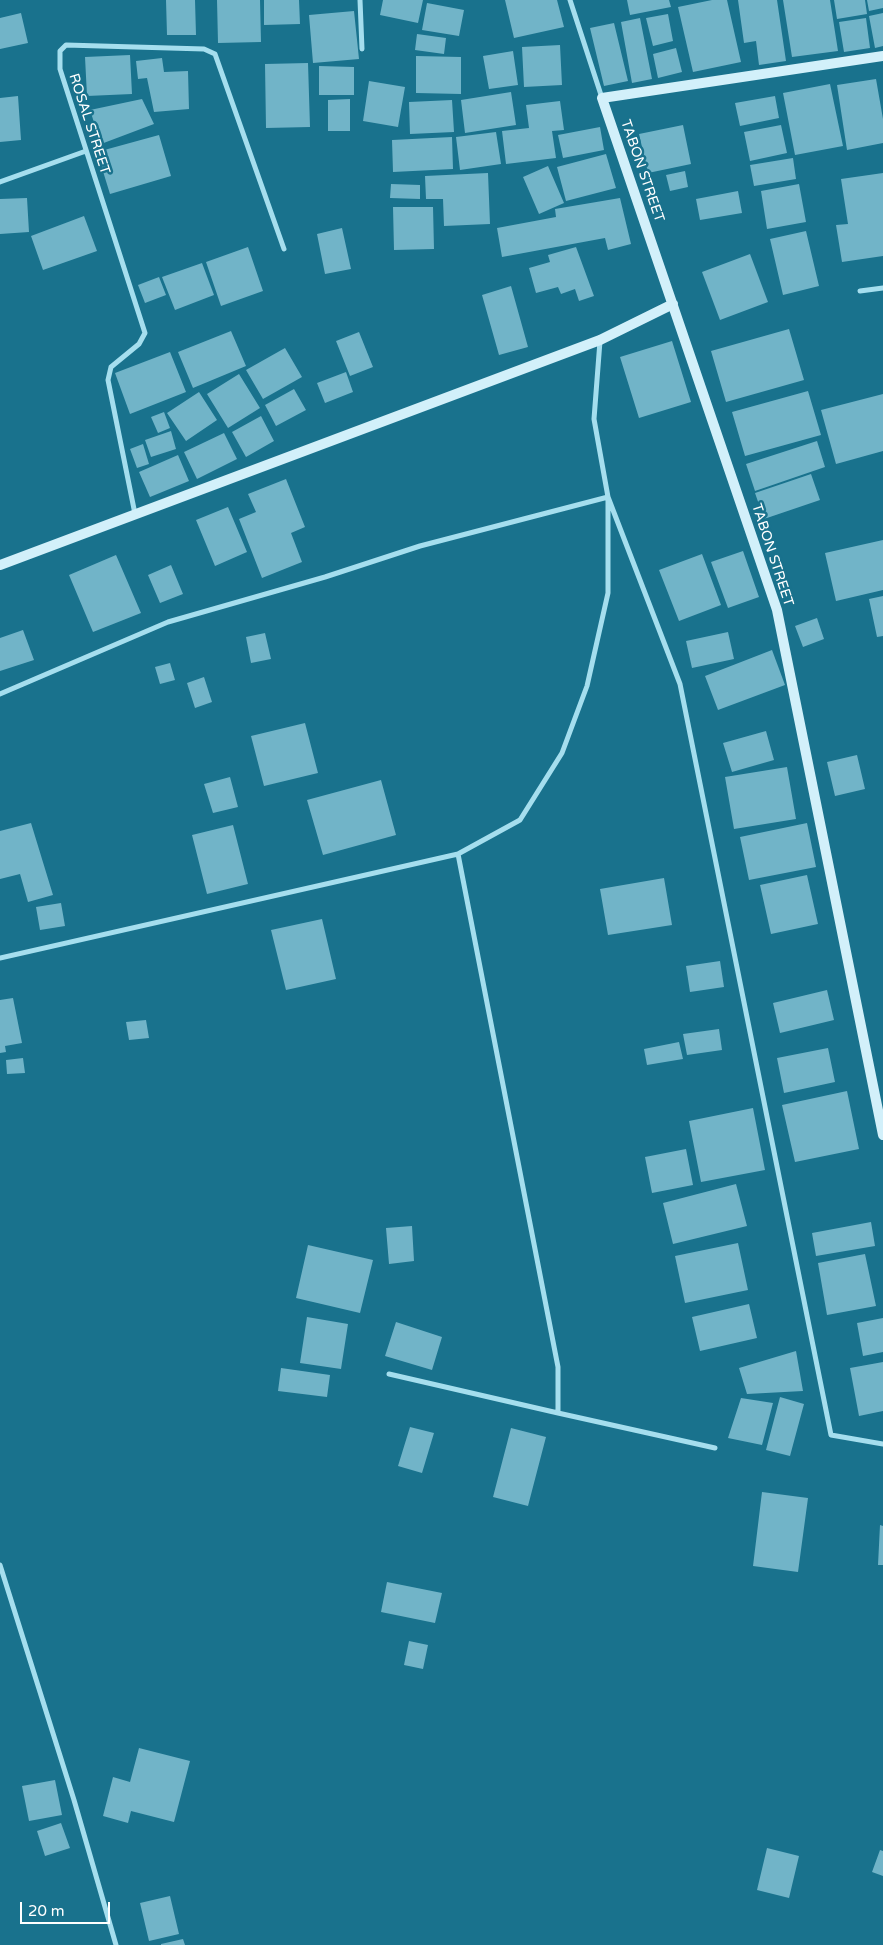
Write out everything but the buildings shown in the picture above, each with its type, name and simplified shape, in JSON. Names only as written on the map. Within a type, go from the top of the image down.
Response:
[{"type":"street","points":[[360,0],[362,49]]},
{"type":"street","name":"TABON STREET","points":[[570,0],[777,610],[883,1135]]},
{"type":"street","name":"ROSAL STREET","points":[[135,514],[108,380],[111,366],[139,344],[145,334],[60,69],[60,50],[66,45],[204,49],[215,54],[284,249]]},
{"type":"street","points":[[602,98],[883,56]]},
{"type":"street","points":[[0,182],[86,151]]},
{"type":"street","points":[[860,291],[883,288]]},
{"type":"street","points":[[0,565],[600,340],[673,304]]},
{"type":"street","points":[[0,958],[458,854],[520,820],[562,753],[586,686],[608,593],[608,497],[594,419],[600,340]]},
{"type":"street","points":[[0,694],[168,622],[325,577],[420,546],[608,497]]},
{"type":"street","points":[[608,497],[680,684],[831,1435],[883,1444]]},
{"type":"street","points":[[458,854],[558,1367],[558,1413]]},
{"type":"street","points":[[389,1374],[715,1448]]},
{"type":"street","points":[[0,1565],[74,1800],[116,1945]]}]
